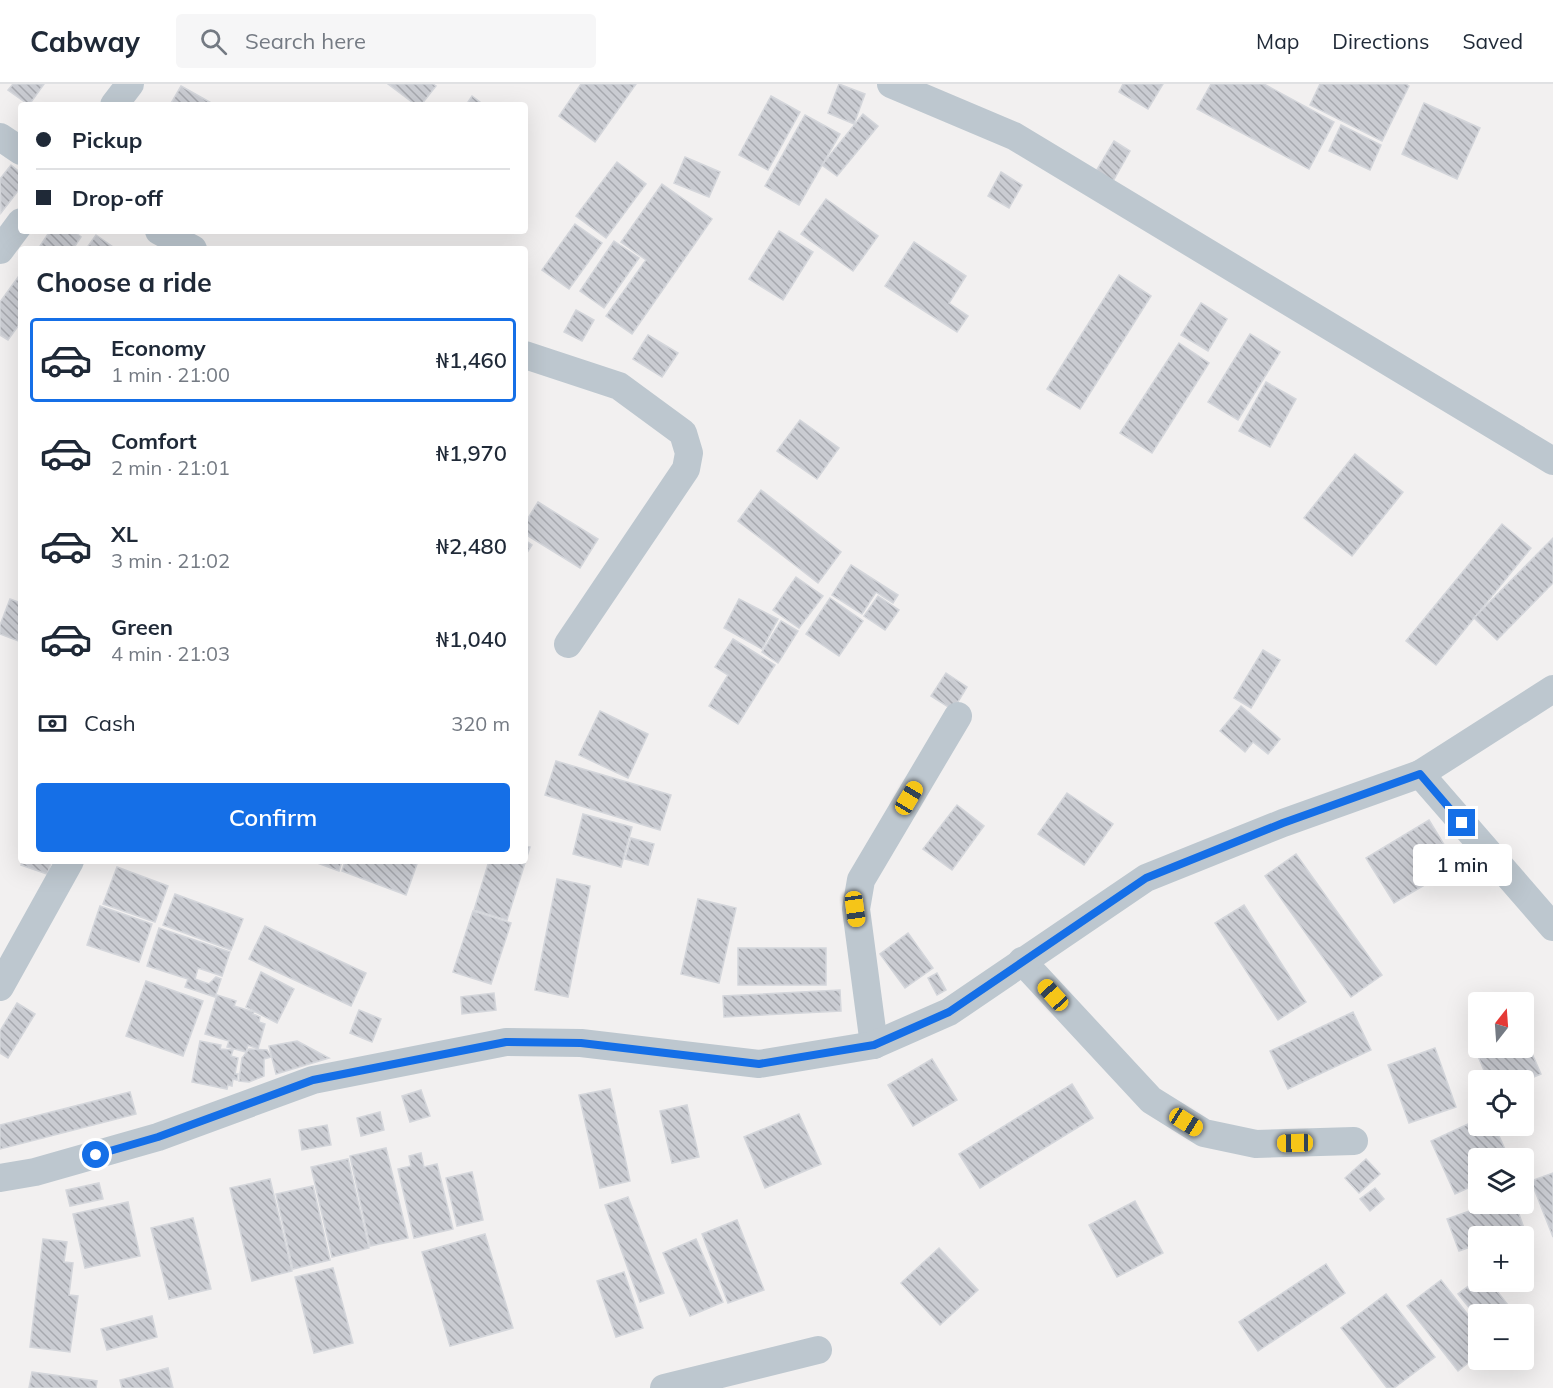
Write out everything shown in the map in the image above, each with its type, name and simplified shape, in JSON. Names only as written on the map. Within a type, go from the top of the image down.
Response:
[{"type":"street","points":[[116,102],[130,84]]},
{"type":"street","points":[[891,84],[1014,136],[1553,461]]},
{"type":"street","points":[[0,137],[18,149]]},
{"type":"street","points":[[0,250],[18,226]]},
{"type":"street","points":[[164,234],[186,246]]},
{"type":"street","points":[[528,356],[619,386],[683,433],[689,453],[686,469],[568,644]]},
{"type":"street","points":[[0,1178],[35,1172],[158,1137],[313,1080],[506,1042],[581,1043],[759,1064],[874,1045],[949,1012],[1146,878],[1283,823],[1420,774],[1553,689]]},
{"type":"street","points":[[874,1045],[855,909],[861,880],[958,716]]},
{"type":"street","points":[[1420,774],[1553,927]]},
{"type":"street","points":[[0,987],[68,864]]},
{"type":"street","points":[[1022,961],[1151,1100],[1204,1133],[1256,1144],[1354,1141]]},
{"type":"street","points":[[664,1388],[818,1350]]},
{"type":"building","points":[[13,84],[44,84],[31,102],[25,102],[8,90]]},
{"type":"building","points":[[388,84],[433,84],[436,86],[423,102],[412,102]]},
{"type":"building","points":[[581,84],[636,84],[595,142],[559,116]]},
{"type":"building","points":[[839,84],[865,94],[854,124],[828,113]]},
{"type":"building","points":[[1123,84],[1163,84],[1148,109],[1119,92]]},
{"type":"building","points":[[1211,84],[1264,84],[1334,122],[1309,169],[1197,109]]},
{"type":"building","points":[[1320,84],[1406,84],[1409,86],[1382,141],[1310,105]]},
{"type":"building","points":[[181,86],[210,102],[172,102]]},
{"type":"building","points":[[472,96],[480,102],[468,102]]},
{"type":"building","points":[[771,96],[800,112],[768,170],[739,155]]},
{"type":"building","points":[[1424,103],[1480,128],[1457,179],[1402,154]]},
{"type":"building","points":[[863,114],[878,126],[837,176],[822,165]]},
{"type":"building","points":[[805,115],[840,134],[799,205],[765,186]]},
{"type":"building","points":[[1341,125],[1381,145],[1370,170],[1329,151]]},
{"type":"building","points":[[1114,141],[1130,151],[1112,183],[1095,173]]},
{"type":"building","points":[[685,157],[720,172],[709,197],[674,183]]},
{"type":"building","points":[[617,162],[646,184],[606,238],[576,216]]},
{"type":"building","points":[[11,165],[18,171],[18,191],[1,213],[0,179]]},
{"type":"building","points":[[1001,172],[1022,185],[1009,208],[988,196]]},
{"type":"building","points":[[662,184],[712,219],[632,334],[606,316],[646,260],[621,242]]},
{"type":"building","points":[[826,199],[878,236],[853,271],[801,234]]},
{"type":"building","points":[[575,224],[602,243],[569,289],[542,270]]},
{"type":"building","points":[[779,231],[813,252],[783,300],[749,279]]},
{"type":"building","points":[[48,234],[78,234],[81,237],[75,246],[40,246]]},
{"type":"building","points":[[96,235],[112,246],[88,246]]},
{"type":"building","points":[[614,241],[639,258],[604,308],[580,291]]},
{"type":"building","points":[[914,242],[966,276],[949,303],[968,316],[957,332],[885,286]]},
{"type":"building","points":[[1119,275],[1151,296],[1080,409],[1047,389]]},
{"type":"building","points":[[18,277],[18,326],[8,340],[0,335],[0,302]]},
{"type":"building","points":[[1201,303],[1227,319],[1208,351],[1181,335]]},
{"type":"building","points":[[576,310],[594,320],[582,341],[564,332]]},
{"type":"building","points":[[1250,334],[1280,352],[1238,420],[1208,402]]},
{"type":"building","points":[[648,335],[678,353],[662,377],[633,359]]},
{"type":"building","points":[[1179,343],[1209,363],[1152,453],[1120,433]]},
{"type":"building","points":[[1266,382],[1296,399],[1270,447],[1239,431]]},
{"type":"building","points":[[800,420],[839,448],[817,479],[777,451]]},
{"type":"building","points":[[1355,454],[1403,492],[1352,556],[1304,518]]},
{"type":"building","points":[[761,490],[841,552],[818,583],[738,521]]},
{"type":"building","points":[[538,502],[598,539],[580,568],[528,536],[528,518]]},
{"type":"building","points":[[1502,524],[1531,548],[1436,665],[1406,641]]},
{"type":"building","points":[[1553,538],[1553,583],[1497,640],[1474,618]]},
{"type":"building","points":[[851,565],[898,595],[893,603],[876,592],[862,614],[832,595]]},
{"type":"building","points":[[796,577],[823,596],[799,628],[773,610]]},
{"type":"building","points":[[878,596],[899,610],[885,630],[864,616]]},
{"type":"building","points":[[830,598],[863,621],[839,656],[806,634]]},
{"type":"building","points":[[10,599],[18,602],[18,641],[0,634],[0,625]]},
{"type":"building","points":[[739,599],[778,619],[762,649],[724,628]]},
{"type":"building","points":[[781,621],[798,631],[778,663],[762,652]]},
{"type":"building","points":[[733,639],[775,665],[738,724],[709,706],[728,675],[715,667]]},
{"type":"building","points":[[1263,650],[1280,660],[1251,708],[1234,698]]},
{"type":"building","points":[[946,673],[967,687],[953,710],[931,696]]},
{"type":"building","points":[[1241,706],[1280,739],[1268,754],[1253,742],[1245,752],[1220,731]]},
{"type":"building","points":[[600,711],[648,734],[628,778],[579,755]]},
{"type":"building","points":[[556,761],[671,795],[660,830],[545,795]]},
{"type":"building","points":[[1067,793],[1113,824],[1084,865],[1038,834]]},
{"type":"building","points":[[957,805],[984,826],[952,870],[923,849]]},
{"type":"building","points":[[583,814],[632,827],[621,867],[573,854]]},
{"type":"building","points":[[1429,820],[1457,866],[1394,903],[1366,858]]},
{"type":"building","points":[[631,838],[654,844],[648,865],[625,859]]},
{"type":"building","points":[[1296,854],[1382,975],[1351,997],[1265,876]]},
{"type":"building","points":[[22,864],[51,864],[47,874]]},
{"type":"building","points":[[320,864],[341,864],[339,871]]},
{"type":"building","points":[[344,864],[417,864],[406,895],[342,871]]},
{"type":"building","points":[[488,864],[525,864],[507,920],[474,910]]},
{"type":"building","points":[[117,867],[168,886],[155,922],[103,904]]},
{"type":"building","points":[[557,879],[590,886],[568,997],[535,990]]},
{"type":"building","points":[[175,894],[243,919],[231,950],[163,925]]},
{"type":"building","points":[[698,899],[736,908],[719,983],[681,974]]},
{"type":"building","points":[[1244,905],[1306,1002],[1278,1020],[1215,923]]},
{"type":"building","points":[[100,906],[152,924],[139,962],[87,945]]},
{"type":"building","points":[[473,911],[511,923],[491,984],[453,972]]},
{"type":"building","points":[[265,926],[366,973],[351,1006],[249,959]]},
{"type":"building","points":[[159,928],[230,952],[222,976],[198,968],[195,979],[209,984],[216,977],[221,979],[215,997],[185,987],[188,979],[147,966]]},
{"type":"building","points":[[908,933],[933,968],[905,988],[880,954]]},
{"type":"building","points":[[738,948],[826,948],[826,985],[738,985]]},
{"type":"building","points":[[261,972],[294,989],[277,1023],[246,1007]]},
{"type":"building","points":[[937,973],[946,990],[937,995],[928,978]]},
{"type":"building","points":[[146,981],[203,1001],[183,1056],[126,1036]]},
{"type":"building","points":[[840,990],[841,1011],[724,1017],[723,996]]},
{"type":"building","points":[[494,993],[496,1010],[462,1014],[461,997]]},
{"type":"building","points":[[217,995],[236,1001],[234,1006],[254,1012],[253,1014],[260,1017],[259,1022],[265,1024],[258,1049],[248,1045],[246,1052],[227,1047],[229,1041],[205,1034]]},
{"type":"building","points":[[17,1003],[35,1014],[8,1058],[0,1053],[0,1031]]},
{"type":"building","points":[[359,1010],[381,1019],[372,1042],[350,1033]]},
{"type":"building","points":[[1353,1012],[1371,1050],[1288,1089],[1270,1051]]},
{"type":"building","points":[[200,1041],[221,1045],[220,1049],[233,1050],[231,1056],[238,1058],[235,1074],[238,1074],[237,1080],[233,1079],[232,1086],[228,1085],[227,1089],[192,1082]]},
{"type":"building","points":[[297,1041],[329,1058],[276,1074],[269,1046]]},
{"type":"building","points":[[1435,1048],[1456,1107],[1409,1123],[1388,1065]]},
{"type":"building","points":[[249,1049],[267,1050],[271,1057],[264,1059],[264,1076],[249,1082],[239,1081],[242,1058]]},
{"type":"building","points":[[1479,1058],[1534,1058],[1541,1074],[1534,1077],[1534,1070],[1484,1070]]},
{"type":"building","points":[[932,1059],[957,1100],[913,1126],[888,1085]]},
{"type":"building","points":[[1072,1084],[1093,1118],[980,1188],[959,1154]]},
{"type":"building","points":[[610,1089],[630,1181],[600,1188],[579,1095]]},
{"type":"building","points":[[421,1090],[430,1116],[410,1122],[402,1096]]},
{"type":"building","points":[[130,1092],[136,1114],[0,1149],[0,1125]]},
{"type":"building","points":[[687,1105],[699,1157],[672,1163],[660,1111]]},
{"type":"building","points":[[380,1112],[384,1130],[361,1136],[357,1118]]},
{"type":"building","points":[[799,1114],[821,1164],[765,1188],[744,1137]]},
{"type":"building","points":[[1468,1124],[1468,1136],[1499,1136],[1504,1148],[1468,1148],[1468,1188],[1455,1194],[1431,1141]]},
{"type":"building","points":[[327,1125],[331,1145],[302,1150],[299,1130]]},
{"type":"building","points":[[386,1148],[408,1238],[370,1246],[350,1156]]},
{"type":"building","points":[[421,1153],[424,1167],[437,1164],[453,1229],[414,1238],[398,1169],[411,1166],[409,1156]]},
{"type":"building","points":[[348,1159],[369,1248],[332,1257],[311,1167]]},
{"type":"building","points":[[1366,1159],[1380,1174],[1359,1193],[1345,1178]]},
{"type":"building","points":[[472,1172],[483,1220],[457,1226],[446,1178]]},
{"type":"building","points":[[1553,1173],[1553,1237],[1534,1189],[1534,1180]]},
{"type":"building","points":[[270,1179],[292,1271],[252,1281],[230,1188]]},
{"type":"building","points":[[99,1183],[103,1199],[70,1206],[66,1190]]},
{"type":"building","points":[[313,1186],[330,1260],[293,1269],[276,1194]]},
{"type":"building","points":[[1375,1188],[1384,1199],[1370,1211],[1360,1199]]},
{"type":"building","points":[[628,1197],[664,1293],[640,1302],[605,1205]]},
{"type":"building","points":[[1135,1201],[1163,1253],[1117,1277],[1089,1225]]},
{"type":"building","points":[[128,1202],[140,1256],[85,1268],[73,1214]]},
{"type":"building","points":[[1468,1212],[1468,1214],[1519,1214],[1523,1226],[1468,1226],[1468,1248],[1459,1251],[1447,1219]]},
{"type":"building","points":[[193,1218],[211,1289],[169,1299],[151,1228]]},
{"type":"building","points":[[737,1220],[764,1290],[728,1303],[702,1234]]},
{"type":"building","points":[[485,1234],[513,1328],[450,1346],[422,1252]]},
{"type":"building","points":[[43,1239],[67,1242],[64,1262],[73,1263],[69,1295],[78,1296],[70,1352],[30,1347]]},
{"type":"building","points":[[696,1239],[723,1302],[690,1316],[663,1253]]},
{"type":"building","points":[[939,1248],[978,1290],[940,1325],[901,1283]]},
{"type":"building","points":[[1326,1264],[1345,1293],[1258,1351],[1239,1322]]},
{"type":"building","points":[[333,1268],[353,1343],[314,1353],[295,1277]]},
{"type":"building","points":[[624,1272],[643,1328],[616,1337],[597,1281]]},
{"type":"building","points":[[1441,1280],[1468,1315],[1468,1363],[1458,1371],[1407,1306]]},
{"type":"building","points":[[1468,1286],[1468,1292],[1498,1292],[1507,1304],[1468,1304],[1468,1306],[1458,1294]]},
{"type":"building","points":[[1386,1294],[1435,1357],[1394,1388],[1387,1388],[1341,1328]]},
{"type":"building","points":[[152,1316],[157,1337],[107,1350],[101,1329]]},
{"type":"building","points":[[168,1368],[173,1388],[122,1388],[120,1380]]},
{"type":"building","points":[[32,1372],[97,1381],[96,1388],[29,1388]]},
{"type":"route","points":[[96,1155],[158,1137],[313,1080],[435,1054],[506,1042],[581,1043],[759,1064],[805,1054],[874,1045],[949,1012],[1146,878],[1283,823],[1420,774],[1462,823]]}]
